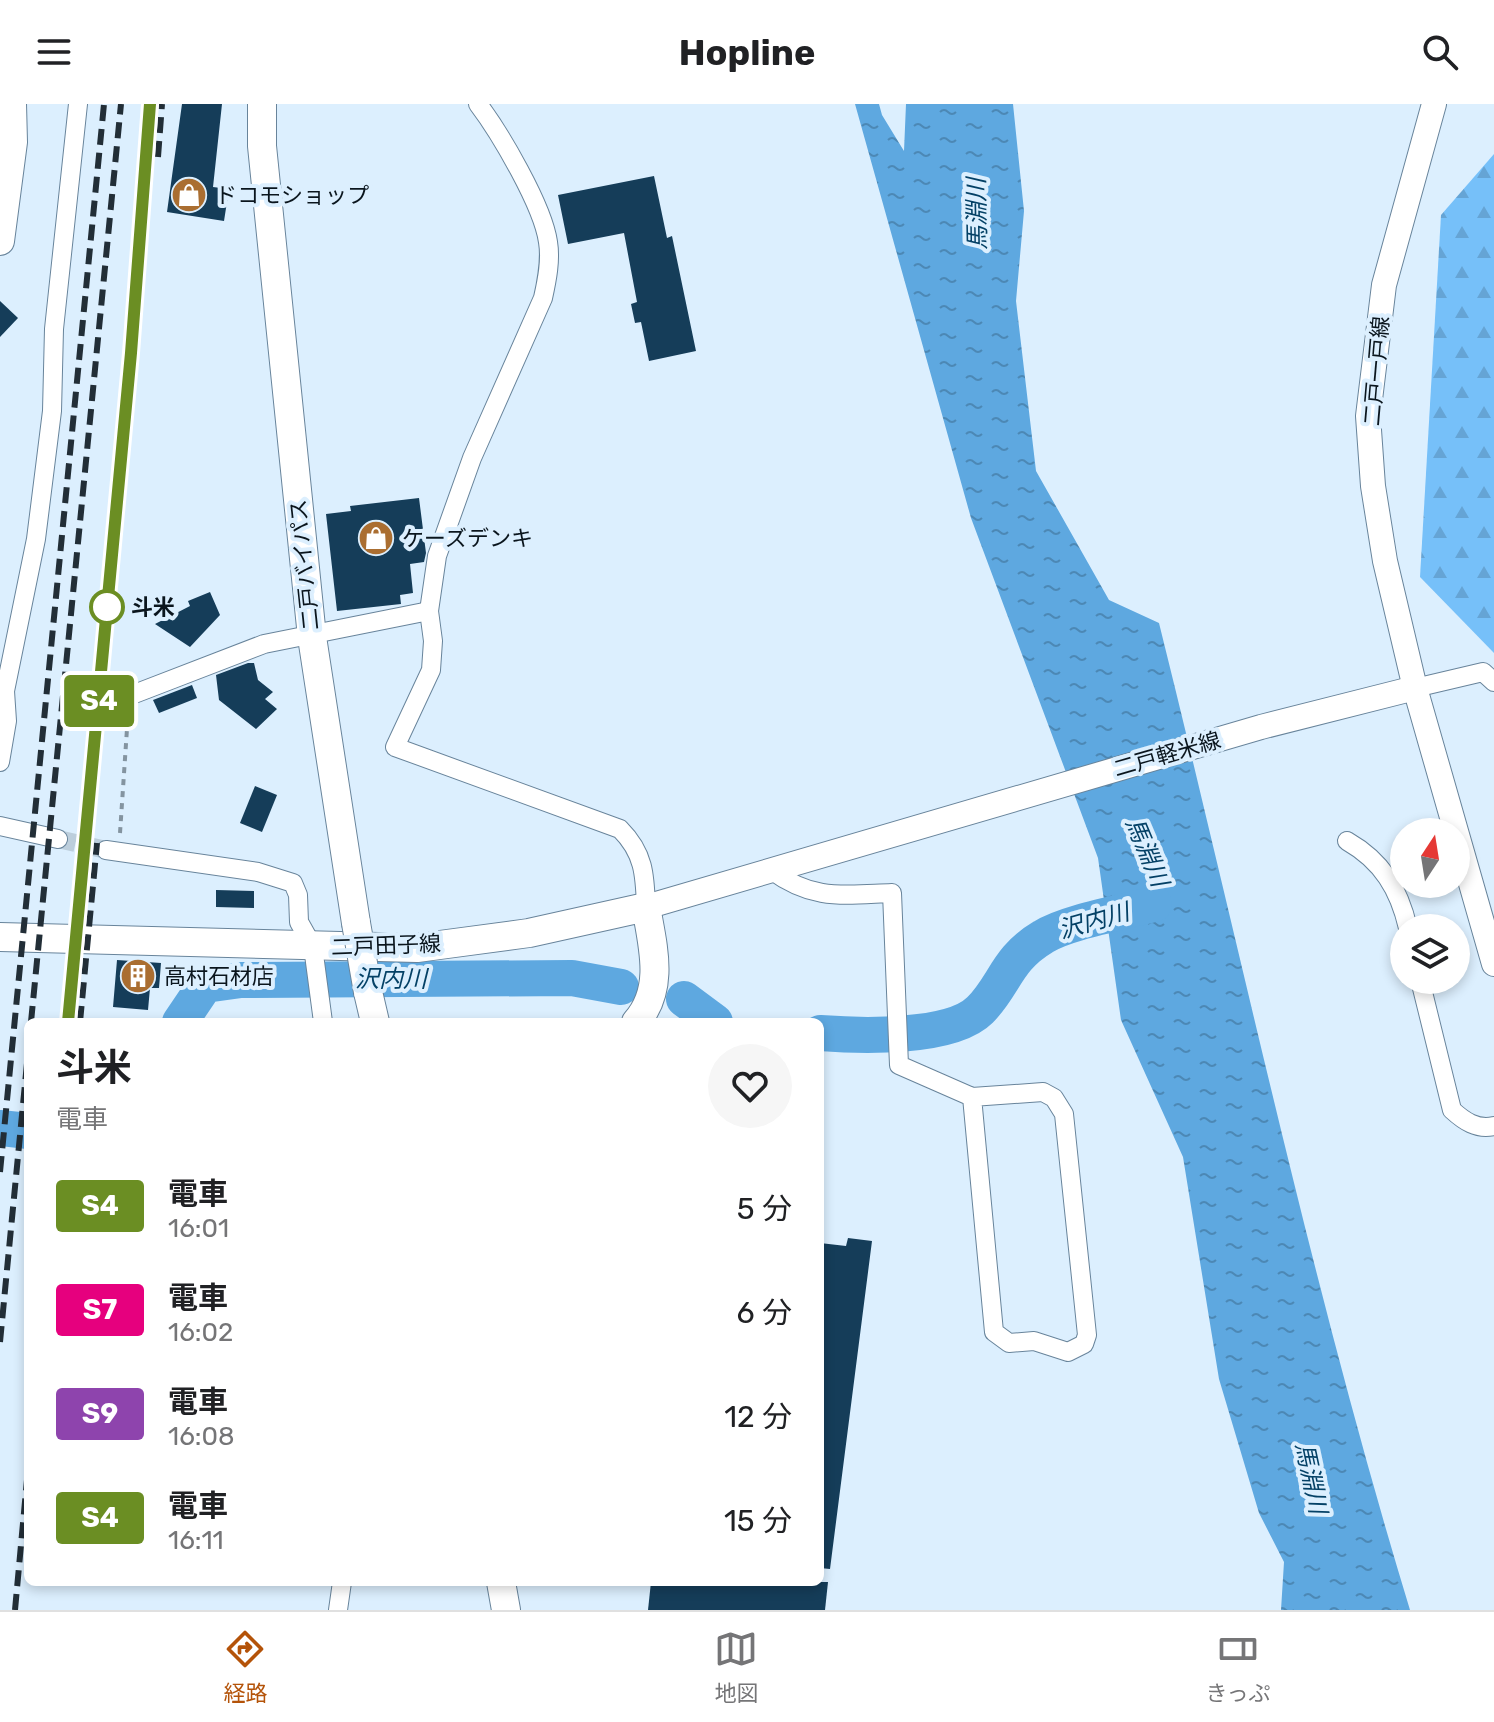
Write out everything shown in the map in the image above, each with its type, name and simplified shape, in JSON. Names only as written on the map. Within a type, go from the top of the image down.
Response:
[{"type":"main road","points":[[0,241],[13,142],[12,104]]},
{"type":"main road","name":"二戸バイパス","points":[[262,104],[262,146],[312,637],[356,923],[374,1018]]},
{"type":"main road","name":"二戸一戸線","points":[[1415,688],[1385,561],[1373,486],[1368,416],[1384,285],[1434,104]]},
{"type":"main road","points":[[1415,688],[1494,964]]},
{"type":"main road","name":"二戸軽米線","points":[[646,907],[1261,727],[1415,688]]},
{"type":"main road","points":[[639,1018],[649,1007],[655,984],[646,907]]},
{"type":"main road","name":"二戸田子線","points":[[0,937],[247,941],[313,947],[417,948],[529,933],[646,907]]},
{"type":"main road","points":[[502,1586],[506,1610]]},
{"type":"street","points":[[0,762],[7,721],[3,691],[36,539],[50,425],[54,329],[78,104]]},
{"type":"street","points":[[478,104],[525,182],[548,241],[548,276],[543,298],[472,458],[437,556],[429,611],[433,641],[431,670],[395,747],[620,829],[633,842],[645,866],[646,907]]},
{"type":"street","points":[[129,696],[264,644],[312,637],[429,611]]},
{"type":"street","points":[[1415,688],[1483,672],[1494,682]]},
{"type":"street","points":[[0,826],[58,839]]},
{"type":"street","points":[[1347,841],[1379,864],[1403,903],[1405,914]]},
{"type":"street","points":[[113,851],[258,872],[293,883],[298,895],[299,922],[313,947],[322,1018]]},
{"type":"street","points":[[771,870],[795,888],[823,896],[892,893],[899,1065],[972,1097],[1043,1092],[1054,1098],[1064,1114],[1087,1335],[1084,1344],[1068,1352],[1034,1341],[1009,1343],[994,1332],[972,1097]]},
{"type":"street","points":[[1423,994],[1452,1110],[1463,1120],[1478,1126],[1494,1126]]},
{"type":"street","points":[[338,1610],[341,1586]]},
{"type":"path","points":[[113,851],[129,696]]},
{"type":"green space","points":[[1494,154],[1494,653],[1420,577],[1441,215]]},
{"type":"water","name":"馬淵川","points":[[855,104],[879,104],[882,115],[904,151],[906,104],[1013,104],[1024,211],[1016,301],[1036,471],[1109,600],[1159,623],[1309,1242],[1374,1488],[1410,1610],[1281,1610],[1284,1562],[1259,1513],[1219,1379],[1183,1157],[1121,1020],[1098,858],[971,518]]},
{"type":"building","points":[[182,104],[222,104],[213,187],[229,189],[224,221],[167,212]]},
{"type":"building","points":[[654,176],[667,238],[672,236],[696,351],[649,361],[641,322],[635,323],[631,304],[637,302],[624,233],[568,244],[558,195]]},
{"type":"building","points":[[0,301],[18,318],[0,337]]},
{"type":"building","name":"ケーズデンキ","points":[[419,498],[426,553],[424,562],[410,564],[413,593],[400,595],[401,604],[337,611],[326,514],[351,511],[350,506]]},
{"type":"building","points":[[210,592],[220,615],[190,647],[155,624],[190,606],[188,601]]},
{"type":"building","points":[[254,663],[258,680],[273,692],[265,699],[277,709],[256,729],[219,700],[216,675]]},
{"type":"building","points":[[192,685],[197,698],[159,713],[153,700]]},
{"type":"building","points":[[255,786],[277,795],[262,832],[240,823]]},
{"type":"building","points":[[216,890],[254,891],[254,908],[216,907]]},
{"type":"building","name":"高村石材店","points":[[117,960],[161,963],[159,988],[150,988],[148,1010],[113,1007]]},
{"type":"building","points":[[848,1238],[872,1241],[830,1569],[824,1568],[824,1243],[846,1246]]},
{"type":"building","points":[[824,1582],[828,1582],[825,1610],[648,1610],[651,1586],[824,1586]]},
{"type":"waterway","name":"沢内川","points":[[824,1033],[904,1034],[948,1026],[966,1019],[988,1001],[1021,954],[1043,937],[1081,922],[1154,904]]},
{"type":"waterway","name":"沢内川","points":[[183,1018],[205,985],[241,980],[572,978],[621,987]]},
{"type":"waterway","name":"沢内川","points":[[684,999],[710,1018]]},
{"type":"waterway","name":"沢内川","points":[[0,1128],[24,1131]]},
{"type":"tunnel","points":[[58,839],[106,850]]},
{"type":"railway","points":[[0,1172],[104,104]]},
{"type":"railway","points":[[31,1018],[121,104]]},
{"type":"railway","points":[[68,1018],[134,321],[150,104]]},
{"type":"railway","points":[[158,157],[162,104]]},
{"type":"railway","points":[[80,1018],[97,843]]},
{"type":"railway","points":[[0,1342],[24,1094]]},
{"type":"railway","points":[[15,1610],[24,1512]]},
{"type":"train","name":"S4","points":[[68,1018],[131,353],[150,104]]},
{"type":"place","name":"ドコモショップ","points":[[189,195]]},
{"type":"place","name":"ケーズデンキ","points":[[376,538]]},
{"type":"place","name":"斗米","points":[[107,607]]},
{"type":"place","name":"高村石材店","points":[[138,976]]}]
